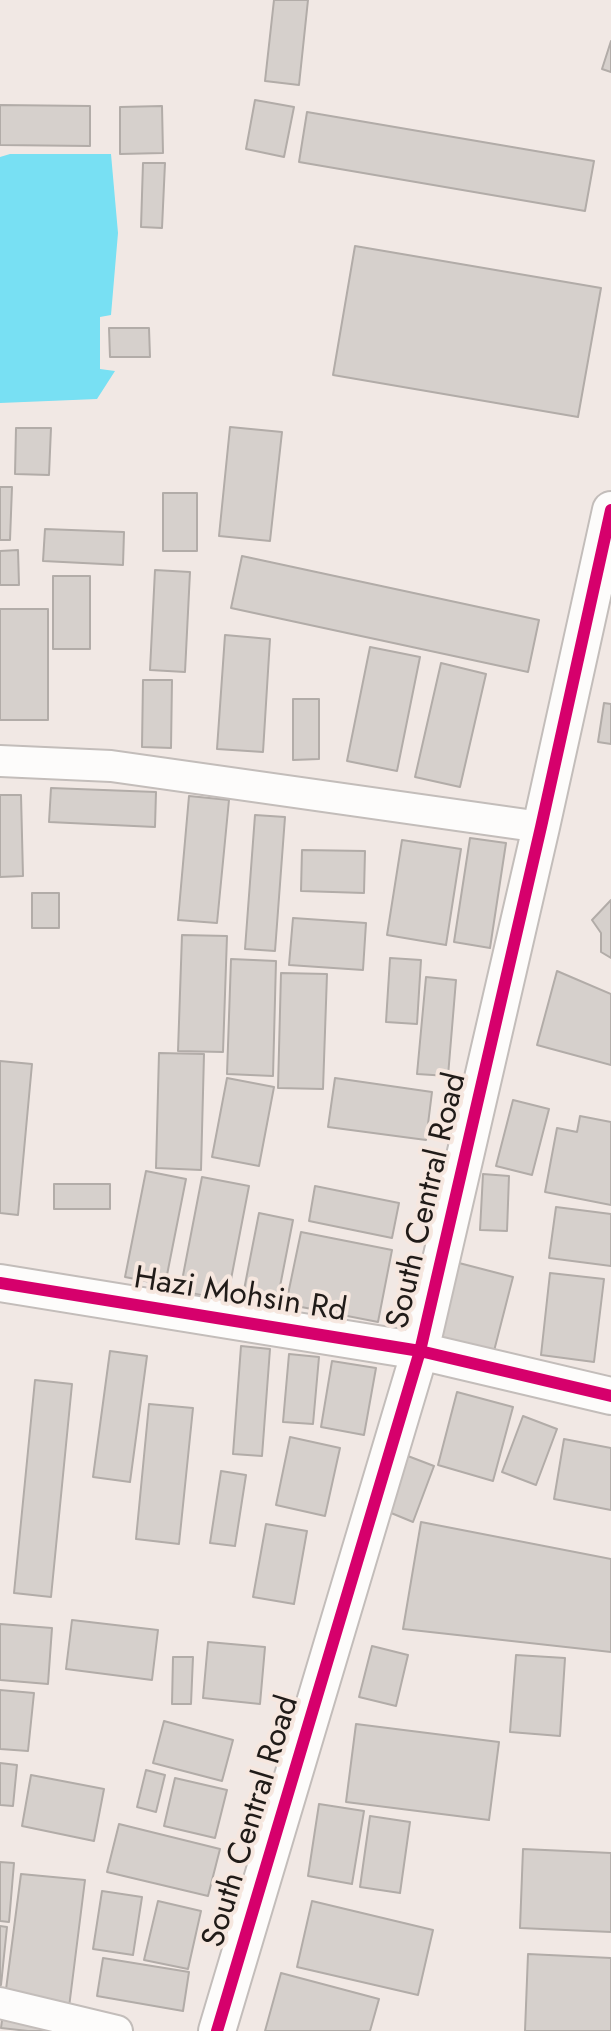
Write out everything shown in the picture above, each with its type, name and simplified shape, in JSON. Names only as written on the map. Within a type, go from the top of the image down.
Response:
[{"type":"street","name":"South Central Road","points":[[217,2031],[420,1351],[611,510]]},
{"type":"street","points":[[0,761],[111,766],[541,827]]},
{"type":"street","name":"Hazi Mohsin Rd","points":[[0,1283],[420,1351],[611,1396]]},
{"type":"street","points":[[0,2003],[117,2031]]},
{"type":"water","points":[[10,154],[111,154],[118,233],[111,315],[100,317],[100,369],[115,371],[97,399],[0,403],[0,157]]},
{"type":"building","points":[[274,0],[308,0],[299,85],[265,81]]},
{"type":"building","points":[[611,41],[611,72],[602,69]]},
{"type":"building","points":[[255,100],[294,107],[284,157],[246,149]]},
{"type":"building","points":[[0,105],[90,106],[90,146],[0,145]]},
{"type":"building","points":[[162,106],[163,153],[120,154],[120,107]]},
{"type":"building","points":[[307,112],[594,161],[585,211],[299,162]]},
{"type":"building","points":[[143,163],[165,163],[162,228],[141,227]]},
{"type":"building","points":[[355,246],[601,288],[578,417],[333,375]]},
{"type":"building","points":[[109,328],[149,328],[150,357],[110,357]]},
{"type":"building","points":[[230,427],[282,432],[270,541],[219,536]]},
{"type":"building","points":[[16,428],[51,428],[49,475],[15,474]]},
{"type":"building","points":[[0,487],[12,487],[10,540],[0,540]]},
{"type":"building","points":[[163,493],[197,493],[197,551],[163,551]]},
{"type":"building","points":[[45,529],[124,532],[123,565],[43,561]]},
{"type":"building","points":[[18,550],[19,585],[0,585],[0,551]]},
{"type":"building","points":[[242,556],[539,620],[528,672],[231,608]]},
{"type":"building","points":[[155,570],[190,572],[185,672],[150,670]]},
{"type":"building","points":[[53,576],[90,576],[90,649],[53,649]]},
{"type":"building","points":[[0,609],[48,609],[48,720],[0,720]]},
{"type":"building","points":[[225,635],[270,639],[263,752],[217,749]]},
{"type":"building","points":[[370,647],[420,657],[397,771],[347,761]]},
{"type":"building","points":[[441,663],[486,674],[460,787],[415,777]]},
{"type":"building","points":[[143,680],[172,680],[171,748],[142,747]]},
{"type":"building","points":[[293,699],[319,699],[319,759],[293,760]]},
{"type":"building","points":[[604,703],[611,704],[611,744],[598,742]]},
{"type":"building","points":[[51,788],[156,792],[155,827],[49,822]]},
{"type":"building","points":[[0,795],[21,795],[23,876],[0,877]]},
{"type":"building","points":[[189,796],[229,800],[217,923],[178,920]]},
{"type":"building","points":[[255,815],[285,817],[275,951],[245,949]]},
{"type":"building","points":[[470,838],[506,843],[490,948],[454,942]]},
{"type":"building","points":[[402,840],[461,849],[446,945],[387,935]]},
{"type":"building","points":[[302,850],[365,851],[364,893],[301,891]]},
{"type":"building","points":[[32,893],[59,893],[59,928],[32,928]]},
{"type":"building","points":[[611,900],[611,958],[601,952],[601,933],[592,920]]},
{"type":"building","points":[[293,918],[366,923],[363,970],[289,965]]},
{"type":"building","points":[[182,935],[227,936],[223,1052],[178,1051]]},
{"type":"building","points":[[390,958],[421,960],[417,1024],[386,1022]]},
{"type":"building","points":[[231,959],[276,961],[273,1076],[227,1074]]},
{"type":"building","points":[[557,971],[611,994],[611,1065],[537,1045]]},
{"type":"building","points":[[281,973],[327,974],[323,1089],[278,1088]]},
{"type":"building","points":[[426,977],[456,980],[448,1076],[417,1074]]},
{"type":"building","points":[[159,1053],[204,1054],[201,1170],[156,1168]]},
{"type":"building","points":[[0,1061],[32,1064],[18,1215],[0,1213]]},
{"type":"building","points":[[227,1078],[274,1087],[259,1166],[212,1157]]},
{"type":"building","points":[[335,1078],[432,1092],[426,1140],[328,1127]]},
{"type":"building","points":[[513,1100],[549,1109],[532,1175],[496,1166]]},
{"type":"building","points":[[580,1116],[611,1122],[611,1205],[545,1192],[557,1128],[577,1132]]},
{"type":"building","points":[[146,1171],[186,1179],[165,1285],[125,1277]]},
{"type":"building","points":[[483,1174],[509,1176],[507,1231],[480,1230]]},
{"type":"building","points":[[202,1177],[249,1186],[227,1300],[180,1291]]},
{"type":"building","points":[[54,1184],[110,1184],[110,1209],[54,1209]]},
{"type":"building","points":[[315,1186],[399,1203],[392,1238],[309,1221]]},
{"type":"building","points":[[556,1207],[611,1214],[611,1266],[549,1258]]},
{"type":"building","points":[[259,1213],[293,1220],[276,1307],[242,1300]]},
{"type":"building","points":[[301,1232],[392,1250],[378,1322],[286,1304]]},
{"type":"building","points":[[459,1263],[513,1277],[494,1351],[439,1337]]},
{"type":"building","points":[[550,1273],[604,1279],[594,1362],[541,1355]]},
{"type":"building","points":[[241,1346],[270,1349],[262,1456],[233,1454]]},
{"type":"building","points":[[110,1351],[147,1356],[130,1482],[93,1477]]},
{"type":"building","points":[[289,1354],[319,1357],[313,1424],[283,1422]]},
{"type":"building","points":[[332,1361],[376,1368],[364,1435],[321,1427]]},
{"type":"building","points":[[35,1380],[72,1384],[51,1597],[14,1593]]},
{"type":"building","points":[[457,1392],[513,1407],[493,1481],[438,1465]]},
{"type":"building","points":[[149,1404],[193,1408],[179,1544],[136,1539]]},
{"type":"building","points":[[523,1416],[557,1429],[536,1485],[502,1472]]},
{"type":"building","points":[[290,1437],[340,1448],[325,1516],[276,1505]]},
{"type":"building","points":[[564,1439],[611,1448],[611,1510],[554,1499]]},
{"type":"building","points":[[400,1453],[434,1466],[413,1522],[379,1508]]},
{"type":"building","points":[[221,1471],[246,1475],[235,1546],[210,1543]]},
{"type":"building","points":[[421,1522],[611,1559],[611,1652],[403,1629]]},
{"type":"building","points":[[266,1524],[307,1531],[294,1604],[253,1597]]},
{"type":"building","points":[[72,1620],[158,1630],[152,1680],[66,1669]]},
{"type":"building","points":[[0,1624],[52,1628],[48,1684],[0,1680]]},
{"type":"building","points":[[208,1642],[265,1647],[260,1704],[203,1698]]},
{"type":"building","points":[[372,1646],[408,1655],[396,1706],[359,1697]]},
{"type":"building","points":[[516,1655],[565,1658],[560,1736],[510,1732]]},
{"type":"building","points":[[173,1657],[193,1657],[191,1704],[172,1704]]},
{"type":"building","points":[[0,1690],[34,1693],[28,1751],[0,1749]]},
{"type":"building","points":[[164,1721],[233,1740],[222,1781],[153,1763]]},
{"type":"building","points":[[356,1724],[499,1742],[489,1820],[346,1802]]},
{"type":"building","points":[[0,1763],[17,1765],[13,1806],[0,1805]]},
{"type":"building","points":[[146,1770],[165,1775],[156,1812],[137,1807]]},
{"type":"building","points":[[31,1775],[104,1789],[94,1841],[22,1826]]},
{"type":"building","points":[[175,1778],[227,1790],[215,1838],[164,1826]]},
{"type":"building","points":[[319,1804],[364,1811],[352,1884],[308,1876]]},
{"type":"building","points":[[370,1816],[410,1822],[400,1893],[360,1887]]},
{"type":"building","points":[[119,1824],[220,1849],[208,1896],[107,1872]]},
{"type":"building","points":[[523,1849],[611,1853],[611,1932],[520,1928]]},
{"type":"building","points":[[0,1862],[14,1863],[9,1922],[0,1921]]},
{"type":"building","points":[[21,1874],[85,1880],[66,2031],[1,2028]]},
{"type":"building","points":[[102,1891],[142,1897],[133,1955],[93,1949]]},
{"type":"building","points":[[158,1901],[201,1911],[188,1969],[144,1960]]},
{"type":"building","points":[[312,1901],[433,1930],[418,1995],[297,1967]]},
{"type":"building","points":[[0,1926],[7,1927],[1,1985],[0,1985]]},
{"type":"building","points":[[528,1954],[611,1958],[611,2031],[525,2031]]},
{"type":"building","points":[[103,1958],[189,1972],[183,2011],[97,1996]]},
{"type":"building","points":[[281,1973],[379,1999],[370,2031],[265,2031]]},
{"type":"cycle path","points":[[217,2031],[420,1351],[611,510]]},
{"type":"cycle path","points":[[0,1283],[420,1351],[611,1396]]}]
